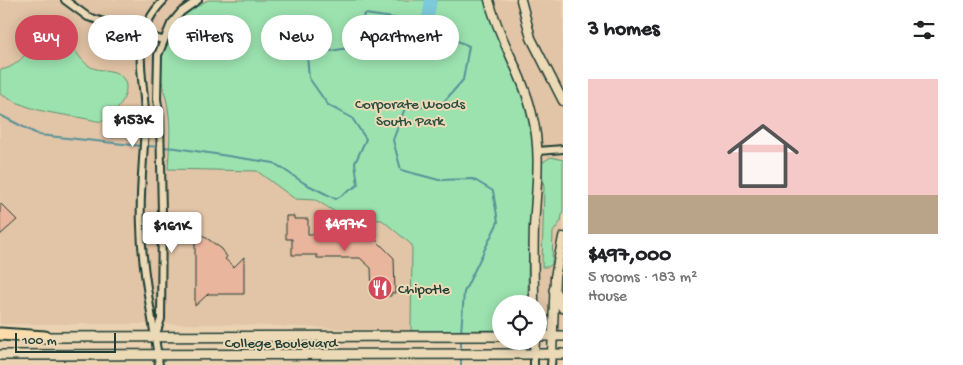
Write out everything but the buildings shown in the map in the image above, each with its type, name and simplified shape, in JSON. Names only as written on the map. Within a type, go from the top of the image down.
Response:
[{"type":"highway","points":[[0,334],[45,337]]},
{"type":"main road","points":[[554,290],[563,308]]},
{"type":"main road","points":[[547,336],[563,336]]},
{"type":"main road","name":"College Boulevard","points":[[0,338],[492,337]]},
{"type":"main road","name":"College Boulevard","points":[[0,355],[158,361],[438,354],[563,354]]},
{"type":"street","points":[[65,0],[88,16]]},
{"type":"street","points":[[153,15],[164,0]]},
{"type":"street","points":[[489,0],[496,24],[528,99],[538,151],[538,187],[534,239],[534,295]]},
{"type":"street","points":[[522,0],[531,38],[563,101]]},
{"type":"street","points":[[155,337],[161,319],[162,213],[157,64],[162,40],[175,19],[196,1]]},
{"type":"street","points":[[158,39],[162,40]]},
{"type":"street","points":[[139,60],[144,105],[141,228],[151,320],[158,361]]},
{"type":"street","points":[[538,151],[563,149]]},
{"type":"street","points":[[552,365],[554,290],[563,237]]},
{"type":"street","points":[[534,350],[534,365]]},
{"type":"shaded area","points":[[0,0],[563,0],[563,330],[547,330],[547,295],[492,295],[492,330],[411,331],[221,324],[0,324]]},
{"type":"green space","name":"Corporate Woods South Park","points":[[208,0],[486,0],[490,16],[526,105],[532,134],[534,174],[528,295],[492,295],[492,330],[411,331],[412,245],[382,220],[345,218],[316,200],[295,199],[257,171],[168,169],[170,121],[161,77],[161,64],[162,52],[168,38],[168,60],[251,60],[251,15],[185,15]]},
{"type":"green space","points":[[78,54],[83,61],[93,68],[114,72],[121,76],[126,85],[126,91],[117,109],[108,119],[103,121],[43,111],[23,105],[0,94],[0,70],[20,60],[78,60]]},
{"type":"green space","points":[[551,157],[563,160],[563,210],[561,221],[553,232],[552,264],[548,267],[542,267],[544,187],[541,168],[543,162]]},
{"type":"waterway","points":[[428,15],[431,0]]},
{"type":"waterway","points":[[147,146],[176,148],[274,163],[304,183],[336,199],[358,185],[355,163],[366,139],[352,118],[328,105],[309,78],[307,55],[348,48],[353,31],[365,14],[414,21],[428,17],[434,31],[469,46],[463,80],[441,105],[405,108],[393,140],[401,170],[439,180],[473,179],[493,191],[498,222],[464,292],[461,333]]},
{"type":"waterway","points":[[0,115],[39,135],[142,146]]},
{"type":"waterway","points":[[461,340],[461,350]]},
{"type":"waterway","points":[[461,357],[461,365]]},
{"type":"place","name":"Chipotle","points":[[380,288]]}]
